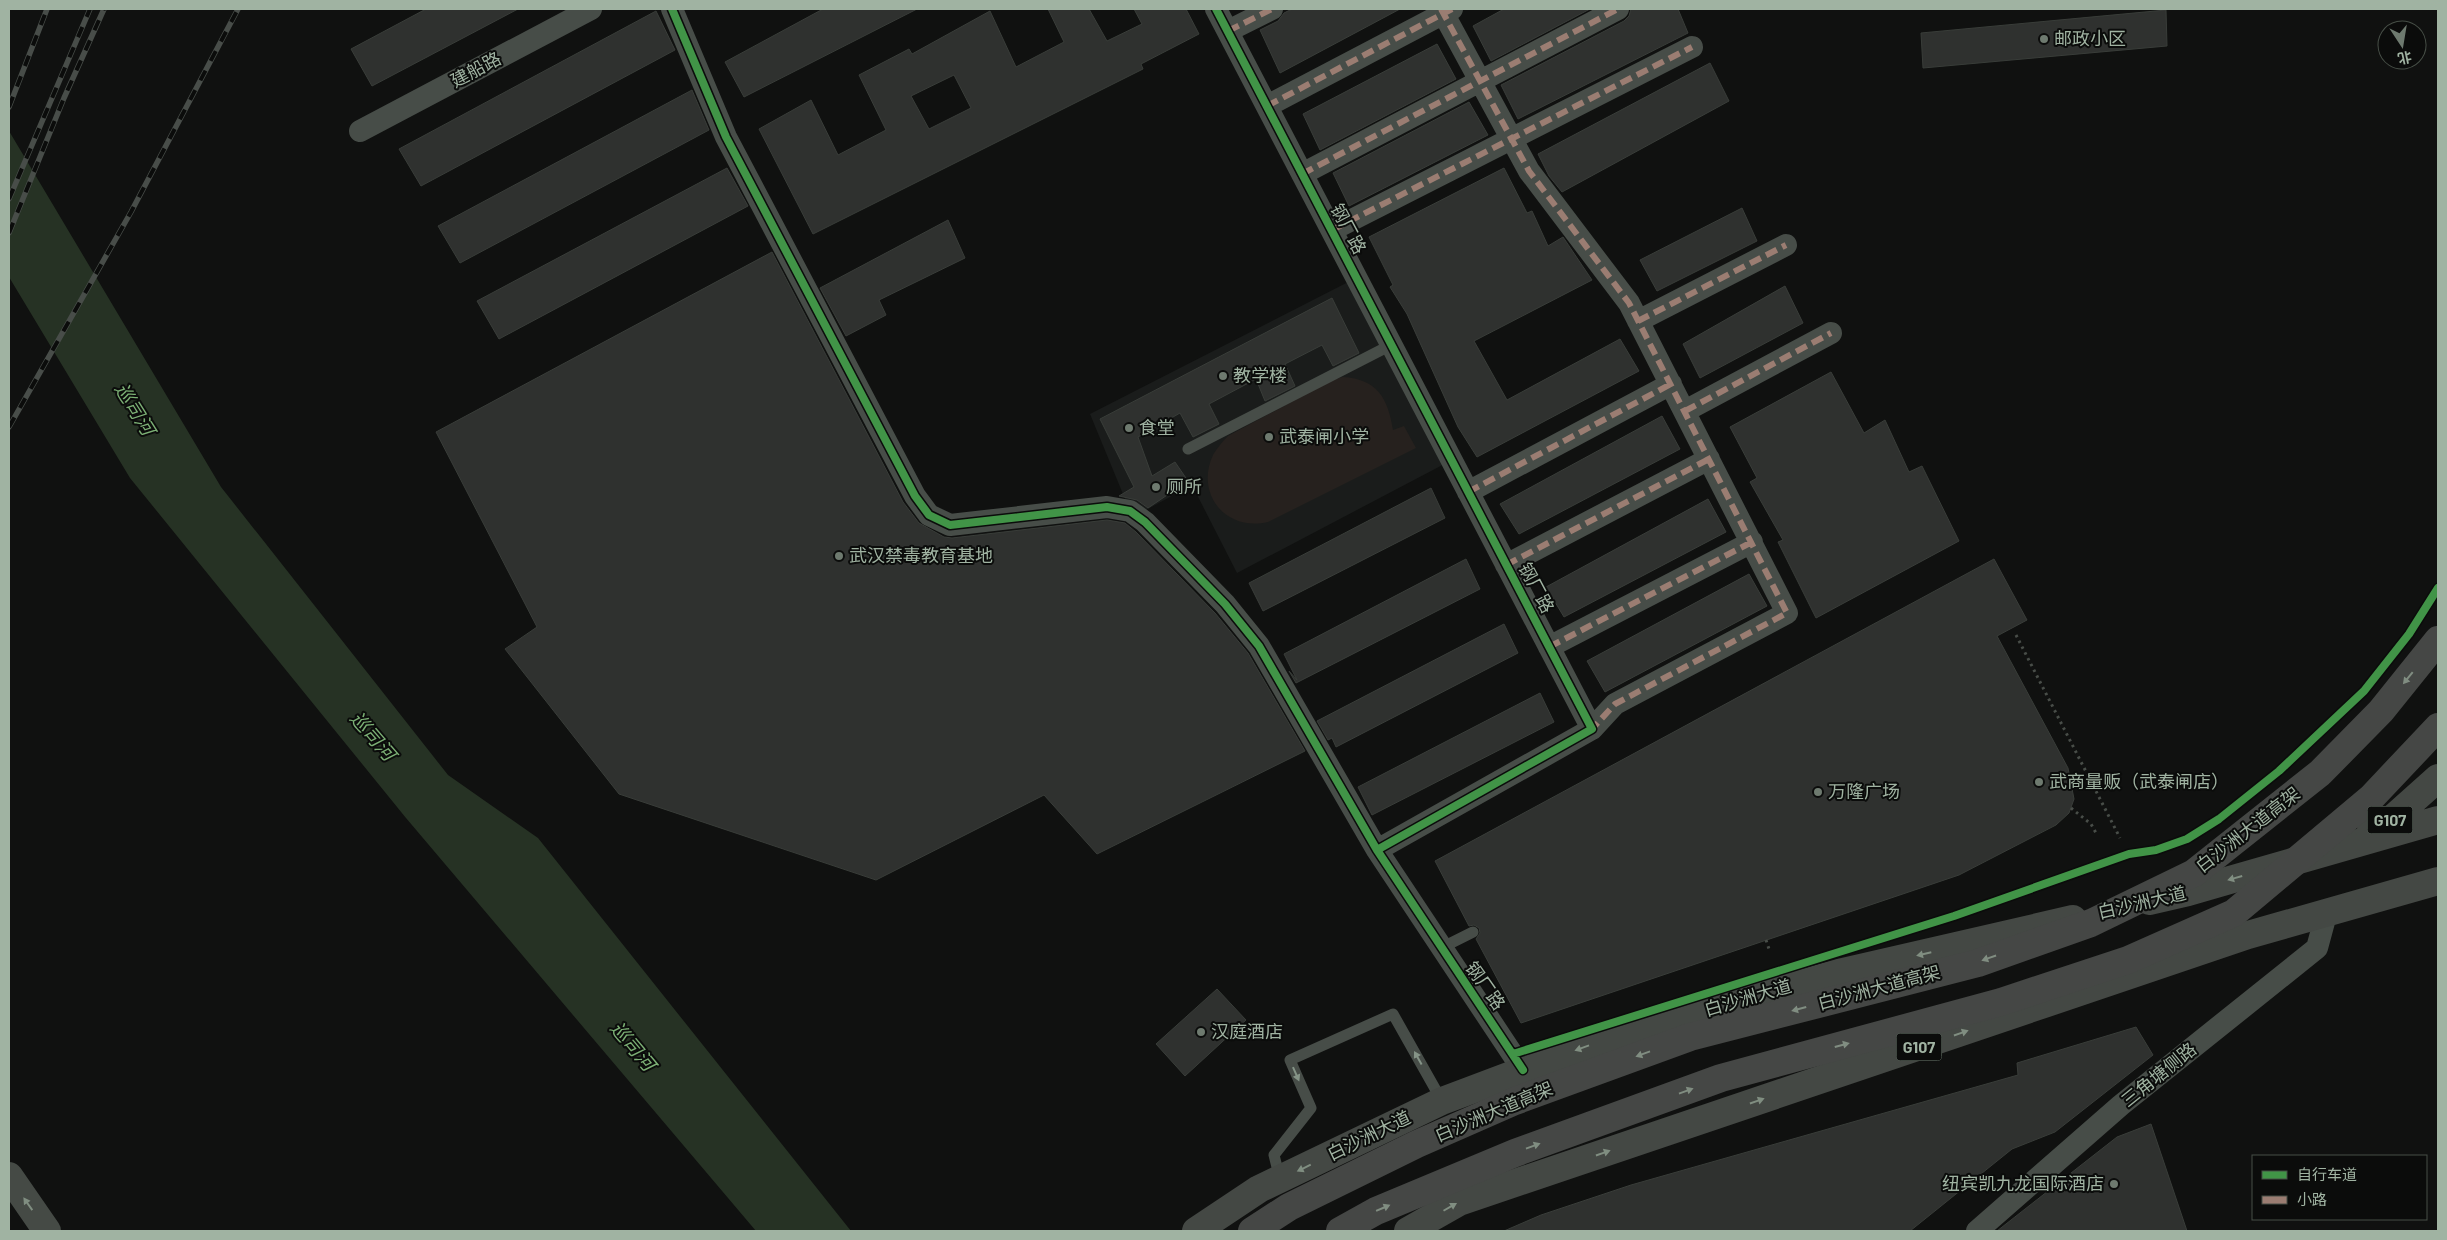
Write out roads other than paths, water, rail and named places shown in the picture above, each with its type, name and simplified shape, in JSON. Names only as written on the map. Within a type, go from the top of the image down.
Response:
[{"type":"highway","name":"白沙洲大道高架","points":[[1252,1231],[1297,1203],[1417,1144],[1515,1101],[1690,1037],[1978,963],[2091,923],[2194,873],[2320,774],[2381,712],[2438,640]]},
{"type":"highway","points":[[1340,1231],[1376,1211],[1515,1153],[1721,1078],[2002,1002],[2128,960],[2234,913],[2371,798],[2438,727]]},
{"type":"main road","name":"白沙洲大道","points":[[2332,850],[2391,820],[2438,778]]},
{"type":"main road","name":"白沙洲大道","points":[[1196,1231],[1259,1189],[1442,1101],[1618,1035],[1839,973],[2188,892],[2438,820]]},
{"type":"main road","name":"G107","points":[[1408,1231],[1459,1202],[2248,935],[2438,881]]},
{"type":"main road","points":[[9,1176],[47,1231]]},
{"type":"main road","points":[[9,1208],[24,1231]]},
{"type":"street","name":"建船路","points":[[360,131],[591,9]]},
{"type":"street","name":"钢厂路","points":[[672,9],[726,137],[911,488],[929,515],[950,524],[1107,508],[1130,511],[1145,522],[1215,594],[1259,646],[1377,850],[1523,1070]]},
{"type":"street","name":"钢厂路","points":[[1216,9],[1592,729]]},
{"type":"street","points":[[1228,31],[1272,9]]},
{"type":"street","points":[[1302,174],[1618,9]]},
{"type":"street","points":[[1267,106],[1445,10],[1480,81],[1529,171],[1629,303],[1787,613],[1615,704],[1592,729],[1377,850]]},
{"type":"street","points":[[1332,230],[1692,46]]},
{"type":"street","points":[[1638,321],[1786,245]]},
{"type":"street","points":[[1685,411],[1830,333]]},
{"type":"street","points":[[1468,492],[1671,384]]},
{"type":"street","points":[[1506,565],[1709,459]]},
{"type":"street","points":[[1549,647],[1752,542]]},
{"type":"street","name":"三角塘侧路","points":[[1977,1231],[2121,1105],[2317,948],[2327,911]]},
{"type":"lane","points":[[1188,449],[1392,345]]},
{"type":"lane","points":[[1441,948],[1473,932]]},
{"type":"lane","points":[[1280,1179],[1274,1155],[1311,1108],[1290,1060],[1393,1014],[1442,1101]]},
{"type":"water","name":"巡司河","points":[[9,131],[221,487],[448,775],[538,838],[851,1231],[756,1231],[406,818],[130,478],[9,277]]},
{"type":"railway","points":[[9,107],[47,9]]},
{"type":"railway","points":[[9,199],[90,9]]},
{"type":"railway","points":[[9,233],[64,98],[104,9]]},
{"type":"railway","points":[[9,427],[131,212],[238,9]]},
{"type":"place","name":"邮政小区","points":[[2044,39]]},
{"type":"place","name":"教学楼","points":[[1223,376]]},
{"type":"place","name":"食堂","points":[[1129,428]]},
{"type":"place","name":"武泰闸小学","points":[[1269,437]]},
{"type":"place","name":"厕所","points":[[1156,487]]},
{"type":"place","name":"武汉禁毒教育基地","points":[[839,556]]},
{"type":"place","name":"武商量贩（武泰闸店）","points":[[2039,782]]},
{"type":"place","name":"万隆广场","points":[[1818,792]]},
{"type":"place","name":"汉庭酒店","points":[[1201,1032]]},
{"type":"place","name":"纽宾凯九龙国际酒店","points":[[2114,1184]]}]
